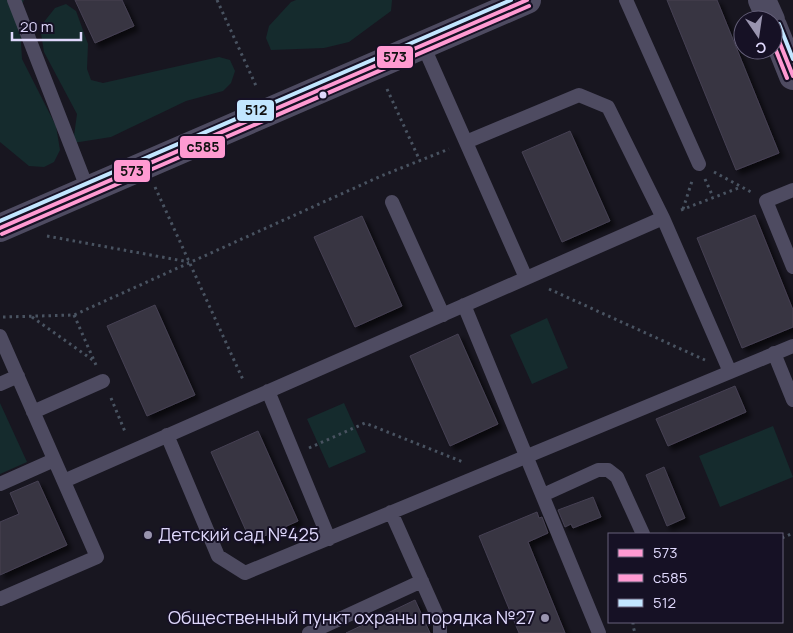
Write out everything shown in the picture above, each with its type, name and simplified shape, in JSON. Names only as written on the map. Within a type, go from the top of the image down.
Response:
[{"type":"street","points":[[0,227],[527,0]]},
{"type":"street","points":[[783,51],[793,76]]},
{"type":"lane","points":[[14,0],[88,190]]},
{"type":"lane","points":[[626,0],[699,164]]},
{"type":"lane","points":[[423,45],[526,278]]},
{"type":"lane","points":[[466,142],[579,95],[608,107],[663,218],[730,372]]},
{"type":"lane","points":[[793,190],[766,201],[793,267]]},
{"type":"lane","points":[[392,202],[443,314]]},
{"type":"lane","points":[[64,481],[663,218]]},
{"type":"lane","points":[[464,305],[600,633]]},
{"type":"lane","points":[[0,336],[97,557],[0,599]]},
{"type":"lane","points":[[167,436],[218,556],[245,573],[793,346]]},
{"type":"lane","points":[[774,353],[793,400]]},
{"type":"lane","points":[[0,384],[18,376]]},
{"type":"lane","points":[[34,412],[103,382]]},
{"type":"lane","points":[[268,391],[329,539]]},
{"type":"lane","points":[[0,484],[54,460]]},
{"type":"lane","points":[[543,495],[598,470],[608,470],[617,477],[644,533]]},
{"type":"lane","points":[[391,512],[440,622],[440,633]]},
{"type":"lane","points":[[309,633],[422,581]]},
{"type":"path","points":[[217,0],[257,88]]},
{"type":"path","points":[[376,65],[420,160]]},
{"type":"path","points":[[0,317],[74,315],[381,176],[466,142]]},
{"type":"path","points":[[683,209],[699,164],[742,186],[766,201]]},
{"type":"path","points":[[155,186],[252,398]]},
{"type":"path","points":[[663,218],[742,186]]},
{"type":"path","points":[[44,235],[189,262]]},
{"type":"path","points":[[526,278],[730,372]]},
{"type":"path","points":[[32,316],[94,361]]},
{"type":"path","points":[[294,454],[366,423],[487,472]]},
{"type":"green space","points":[[0,0],[24,0],[19,10],[22,59],[56,126],[60,150],[54,162],[44,167],[29,166],[0,142]]},
{"type":"green space","points":[[296,0],[392,0],[391,11],[349,42],[324,48],[271,50],[266,38],[269,26],[291,2]]},
{"type":"green space","points":[[66,4],[76,11],[88,44],[87,69],[91,80],[103,83],[219,57],[230,60],[235,71],[231,83],[223,91],[186,101],[111,137],[73,143],[77,114],[44,52],[40,27],[55,8]]},
{"type":"green space","points":[[547,318],[568,368],[532,384],[510,335]]},
{"type":"green space","points":[[0,403],[27,462],[0,474]]},
{"type":"green space","points":[[344,403],[366,452],[329,468],[307,419]]},
{"type":"green space","points":[[773,426],[793,477],[720,507],[699,456]]},
{"type":"building","points":[[75,0],[122,0],[134,26],[95,43]]},
{"type":"building","points":[[667,0],[717,0],[733,39],[733,60],[741,60],[779,153],[736,170]]},
{"type":"building","points":[[570,131],[610,221],[562,242],[522,152]]},
{"type":"building","points":[[755,215],[793,310],[793,327],[742,348],[697,238]]},
{"type":"building","points":[[362,216],[402,306],[355,327],[314,237]]},
{"type":"building","points":[[155,305],[195,395],[147,416],[107,326]]},
{"type":"building","points":[[458,334],[498,424],[450,446],[410,356]]},
{"type":"building","points":[[735,386],[746,412],[668,446],[656,419]]},
{"type":"building","points":[[258,431],[298,521],[251,542],[211,452]]},
{"type":"building","points":[[664,467],[685,518],[667,526],[646,475]]},
{"type":"building","points":[[38,481],[67,545],[0,575],[0,522],[19,514],[10,493]]},
{"type":"building","points":[[593,497],[601,517],[573,528],[571,524],[565,527],[558,510]]},
{"type":"building","points":[[537,512],[539,518],[542,517],[548,533],[528,542],[565,633],[519,633],[479,536]]},
{"type":"building","points":[[415,600],[430,633],[346,633]]},
{"type":"transit line","name":"512","points":[[0,221],[511,0]]},
{"type":"transit line","name":"573","points":[[0,228],[527,0]]},
{"type":"transit line","name":"с585","points":[[2,234],[529,6]]},
{"type":"transit line","name":"512","points":[[783,34],[793,59]]},
{"type":"transit line","name":"573","points":[[783,51],[793,76]]},
{"type":"transit line","name":"с585","points":[[780,60],[787,78]]},
{"type":"place","name":"Детский сад №425","points":[[148,535]]},
{"type":"place","name":"Общественный пункт охраны порядка №27","points":[[545,618]]}]
